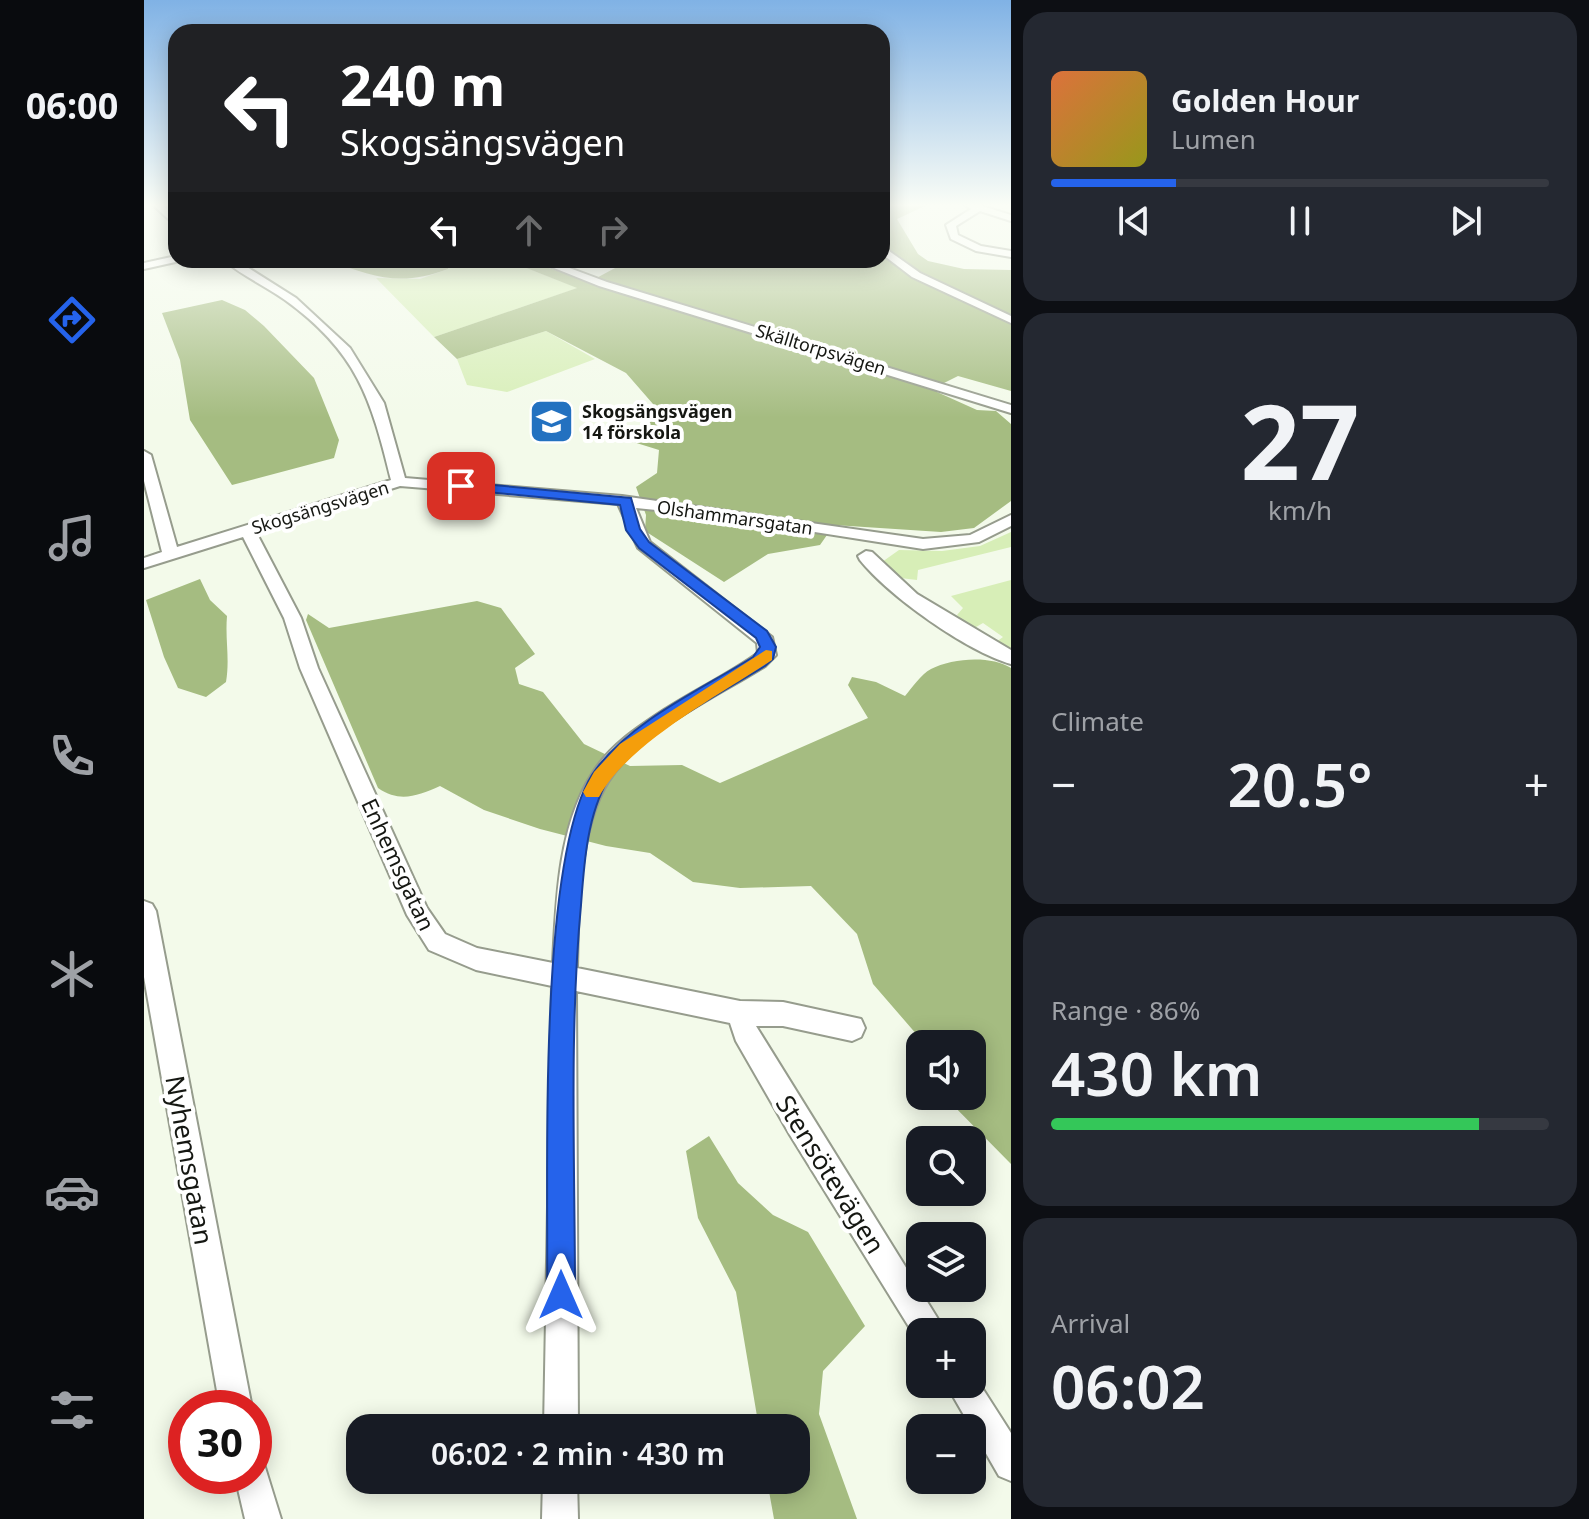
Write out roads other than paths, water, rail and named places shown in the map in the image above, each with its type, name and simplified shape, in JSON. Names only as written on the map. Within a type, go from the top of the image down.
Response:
[{"type":"street","points":[[254,276],[311,313],[350,356],[375,395],[399,482]]},
{"type":"street","name":"Skälltorpsvägen","points":[[581,276],[1011,409]]},
{"type":"street","points":[[918,276],[1011,320]]},
{"type":"street","points":[[144,455],[171,554]]},
{"type":"street","name":"Skogsängsvägen","points":[[144,563],[399,482],[569,494],[628,503]]},
{"type":"street","points":[[561,1414],[563,976],[585,813],[600,777],[626,750],[660,724],[759,661],[767,655],[768,647],[761,635],[644,545],[633,530],[628,503]]},
{"type":"street","name":"Olshammarsgatan","points":[[628,503],[706,510],[923,544],[962,541],[990,533],[1011,520]]},
{"type":"street","name":"Enhemsgatan","points":[[247,530],[280,593],[305,649],[309,668],[427,931],[450,950],[466,956],[740,1013],[783,1014],[852,1028]]},
{"type":"street","name":"Olshammarsgatan","points":[[842,532],[846,547],[866,556]]},
{"type":"street","points":[[866,556],[882,553],[887,539]]},
{"type":"street","points":[[866,556],[890,581],[973,638],[1010,656]]},
{"type":"street","name":"Nyhemsgatan","points":[[144,911],[233,1390]]},
{"type":"street","name":"Stensötevägen","points":[[740,1013],[745,1032],[800,1125],[921,1318]]},
{"type":"street","points":[[971,1398],[1011,1464]]},
{"type":"street","points":[[257,1494],[263,1519]]},
{"type":"street","points":[[560,1494],[560,1519]]},
{"type":"place","name":"Skogsängsvägen 14 förskola","points":[[551,421]]}]
